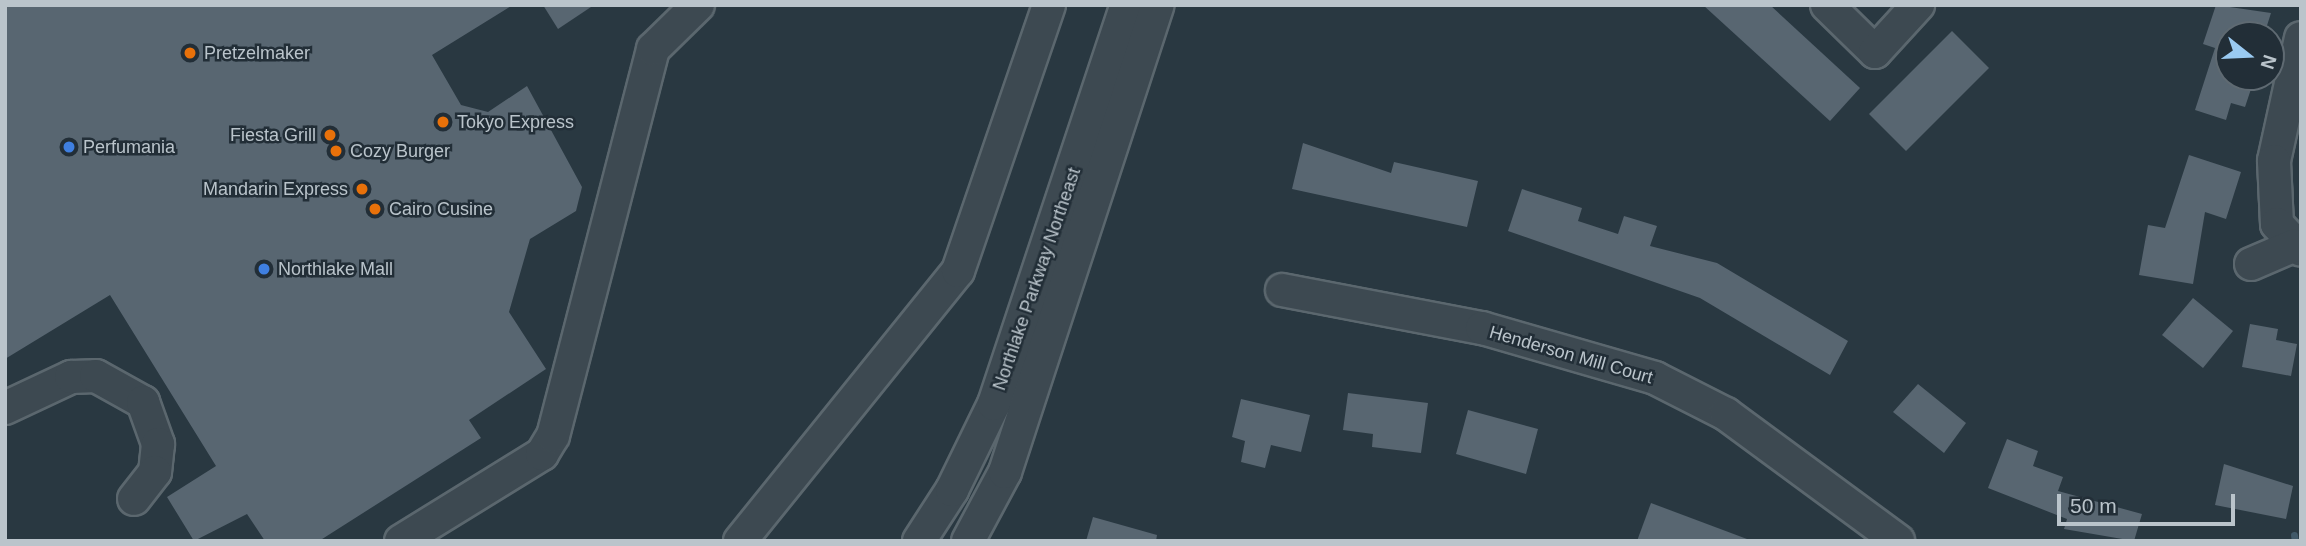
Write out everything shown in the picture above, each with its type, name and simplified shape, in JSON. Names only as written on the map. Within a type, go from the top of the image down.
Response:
[{"type":"street","points":[[401,541],[542,454],[554,436],[653,49],[698,5]]},
{"type":"street","points":[[740,541],[958,271],[1049,5]]},
{"type":"street","name":"Northlake Parkway Northeast","points":[[933,535],[994,404],[1033,301],[1127,5]]},
{"type":"street","name":"Northlake Parkway Northeast","points":[[968,541],[1005,472],[1158,5]]},
{"type":"street","points":[[1827,5],[1875,51],[1918,5]]},
{"type":"street","points":[[2251,264],[2297,248],[2277,224],[2274,161],[2301,38]]},
{"type":"street","name":"Henderson Mill Court","points":[[1282,290],[1482,328],[1655,378],[1726,414],[1898,541]]},
{"type":"street","points":[[5,408],[71,377],[96,376],[143,402],[158,444],[155,472],[134,499]]},
{"type":"building","name":"Northlake Mall","points":[[5,5],[513,5],[432,55],[461,105],[488,112],[527,86],[582,187],[576,211],[530,239],[509,312],[546,369],[469,420],[481,438],[319,541],[265,541],[247,514],[194,541],[167,497],[216,466],[110,295],[5,359]]},
{"type":"building","points":[[543,5],[594,5],[558,29]]},
{"type":"building","points":[[1703,5],[1770,5],[1860,88],[1830,121]]},
{"type":"building","points":[[2216,5],[2271,13],[2268,21],[2215,21],[2215,48],[2203,44]]},
{"type":"building","points":[[1952,31],[1989,68],[1906,151],[1869,114]]},
{"type":"building","points":[[2215,48],[2215,91],[2250,91],[2245,107],[2231,103],[2226,120],[2195,110]]},
{"type":"building","points":[[1303,143],[1391,173],[1394,162],[1478,181],[1467,227],[1292,189]]},
{"type":"building","points":[[2189,155],[2241,172],[2226,219],[2205,212],[2193,284],[2139,275],[2148,225],[2165,228]]},
{"type":"building","points":[[1522,189],[1582,208],[1578,221],[1618,234],[1624,216],[1657,226],[1650,246],[1717,263],[1848,341],[1830,375],[1700,298],[1508,231]]},
{"type":"building","points":[[2193,298],[2233,331],[2203,368],[2162,335]]},
{"type":"building","points":[[2250,324],[2278,329],[2276,340],[2297,344],[2291,376],[2242,367]]},
{"type":"building","points":[[1918,384],[1966,423],[1944,453],[1893,412]]},
{"type":"building","points":[[1348,393],[1428,403],[1421,453],[1372,447],[1373,434],[1343,430]]},
{"type":"building","points":[[1241,399],[1310,415],[1301,452],[1271,445],[1265,468],[1241,462],[1245,441],[1232,437]]},
{"type":"building","points":[[1468,410],[1538,429],[1526,474],[1456,454]]},
{"type":"building","points":[[2007,439],[2038,451],[2033,466],[2063,477],[2058,491],[2142,514],[2134,541],[2064,529],[2067,519],[1988,488]]},
{"type":"building","points":[[2224,464],[2293,486],[2286,519],[2215,505]]},
{"type":"building","points":[[1651,503],[1747,539],[1747,541],[1637,541]]},
{"type":"building","points":[[1093,517],[1157,535],[1156,541],[1086,541]]},
{"type":"waterway","points":[[2294,535],[2295,541]]},
{"type":"place","name":"Pretzelmaker","points":[[190,53]]},
{"type":"place","name":"Tokyo Express","points":[[443,122]]},
{"type":"place","name":"Fiesta Grill","points":[[330,135]]},
{"type":"place","name":"Perfumania","points":[[69,147]]},
{"type":"place","name":"Cozy Burger","points":[[336,151]]},
{"type":"place","name":"Mandarin Express","points":[[362,189]]},
{"type":"place","name":"Cairo Cusine","points":[[375,209]]},
{"type":"place","name":"Northlake Mall","points":[[264,269]]}]
